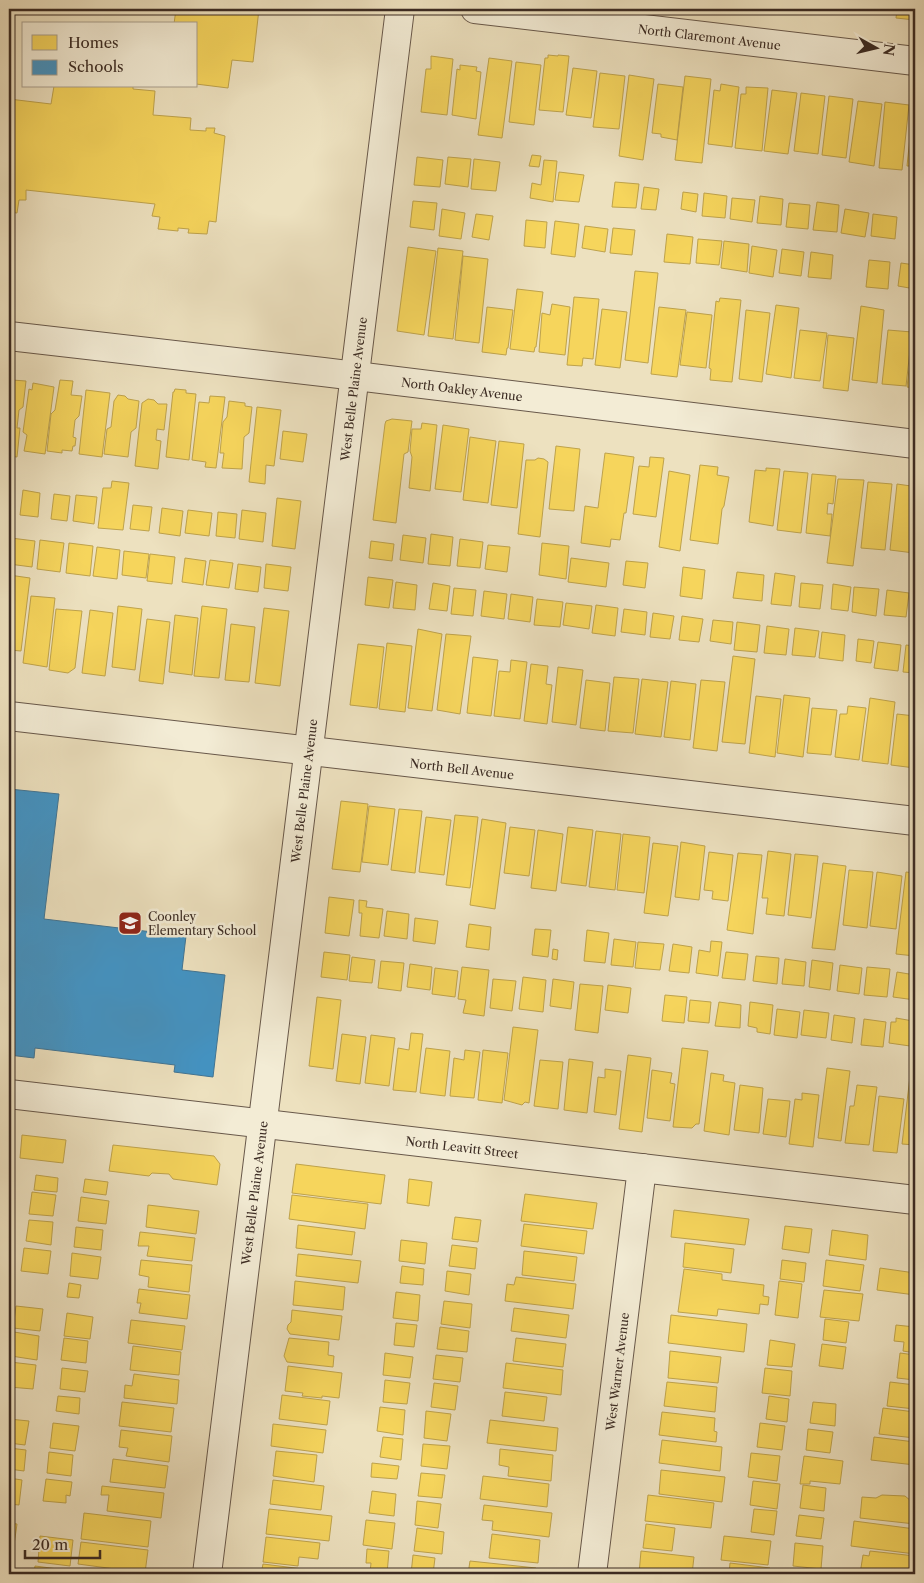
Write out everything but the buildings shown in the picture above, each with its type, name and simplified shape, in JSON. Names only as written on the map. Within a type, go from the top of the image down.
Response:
[{"type":"street","name":"West Belle Plaine Avenue","points":[[207,1574],[400,9]]},
{"type":"street","name":"North Claremont Avenue","points":[[475,9],[915,61]]},
{"type":"street","name":"North Oakley Avenue","points":[[9,336],[915,444]]},
{"type":"street","name":"North Bell Avenue","points":[[9,716],[915,821]]},
{"type":"street","name":"North Leavitt Street","points":[[9,1094],[915,1200]]},
{"type":"street","name":"West Warner Avenue","points":[[592,1574],[642,1168]]},
{"type":"place","name":"Coonley Elementary School","points":[[130,923]]}]
